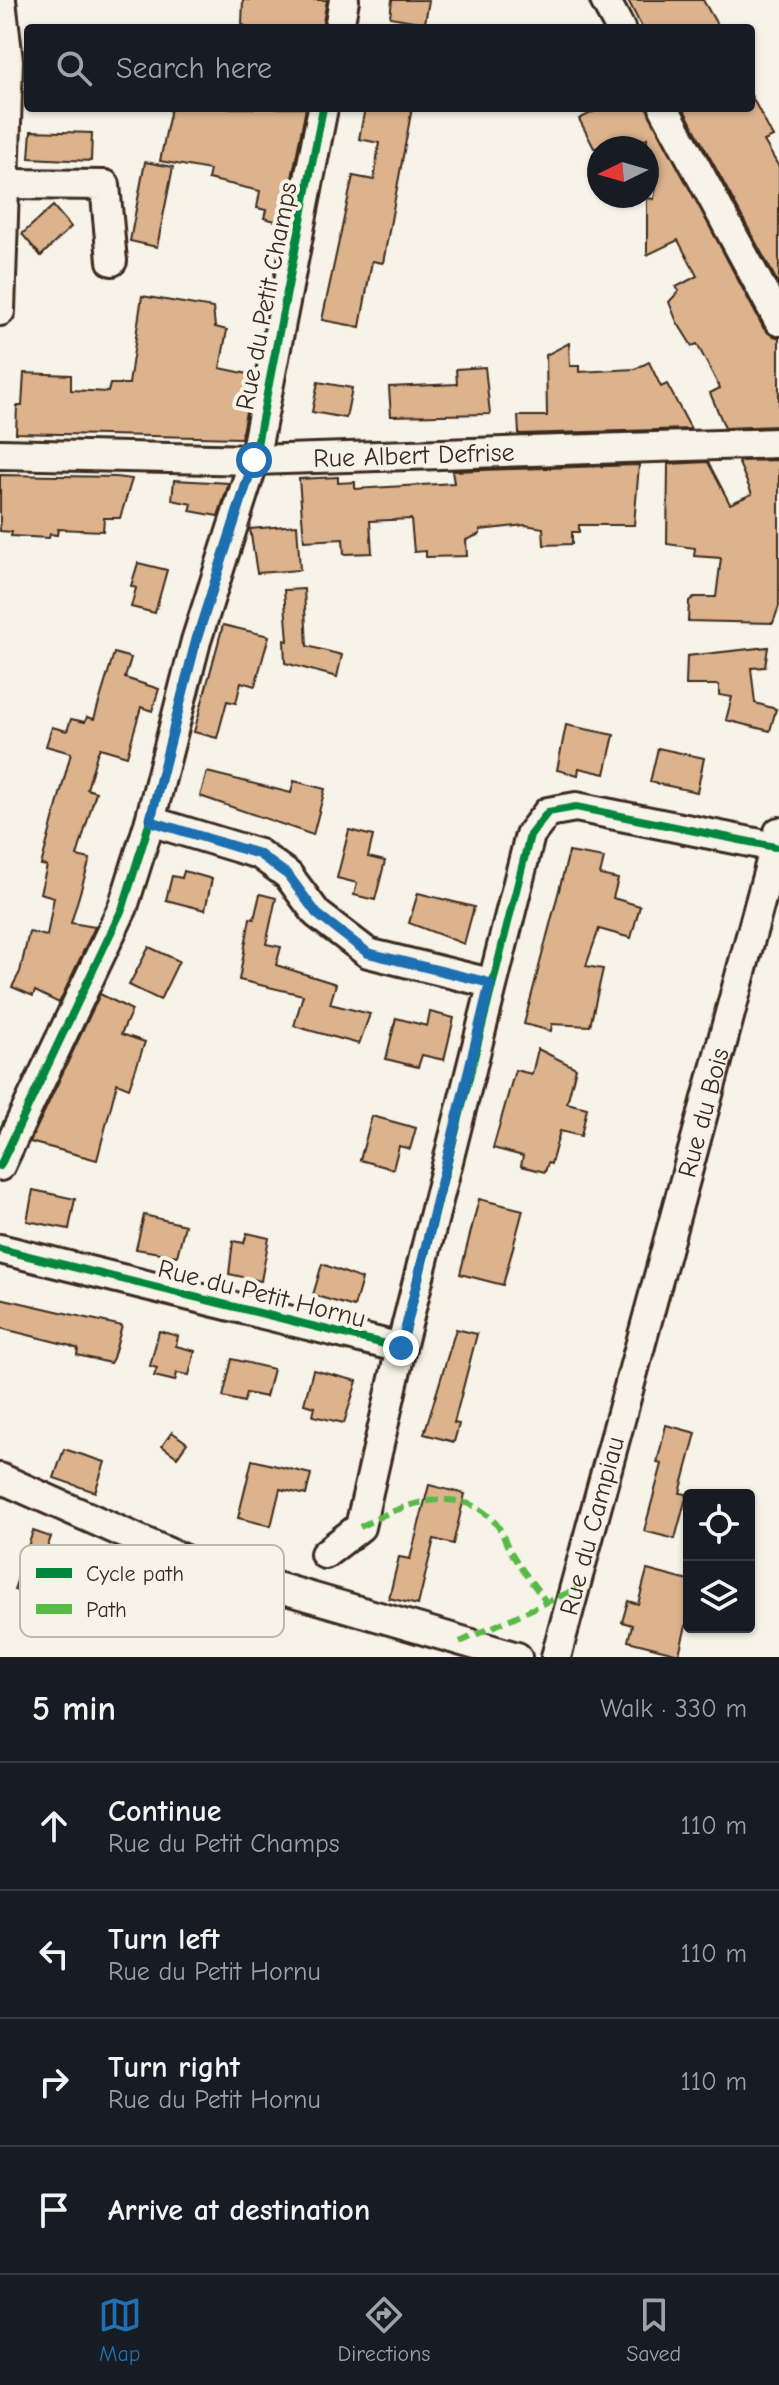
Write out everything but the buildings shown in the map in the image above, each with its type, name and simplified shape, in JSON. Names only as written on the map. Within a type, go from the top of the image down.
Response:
[{"type":"street","points":[[0,311],[8,61],[1,0]]},
{"type":"street","points":[[340,24],[344,0]]},
{"type":"street","points":[[605,0],[618,24]]},
{"type":"street","name":"Rue du Petit Champs","points":[[0,1166],[123,907],[150,821],[196,641],[254,460],[322,112]]},
{"type":"street","points":[[666,112],[779,321]]},
{"type":"street","points":[[5,184],[105,185],[112,261]]},
{"type":"street","name":"Rue Albert Defrise","points":[[0,454],[254,460],[779,443]]},
{"type":"street","points":[[325,1554],[360,1527],[490,983],[530,835],[548,812],[576,807],[777,839]]},
{"type":"street","points":[[150,821],[259,854],[288,875],[317,914],[368,953],[490,983]]},
{"type":"street","name":"Rue du Bois","points":[[627,1394],[777,839]]},
{"type":"street","name":"Rue du Petit Hornu","points":[[0,1249],[401,1348]]},
{"type":"street","name":"Rue du Campiau","points":[[556,1657],[627,1394]]},
{"type":"street","points":[[0,1478],[151,1545]]},
{"type":"street","points":[[284,1589],[517,1657]]},
{"type":"marked path","points":[[360,1527],[412,1505],[449,1500],[466,1503],[483,1511],[497,1525],[517,1562],[547,1603]]},
{"type":"marked path","points":[[460,1642],[576,1589]]},
{"type":"cycle path","points":[[0,1166],[123,907],[150,821],[196,641],[254,460],[322,112]]},
{"type":"cycle path","points":[[0,1249],[401,1348],[530,835],[548,812],[576,807],[775,847]]},
{"type":"route","points":[[254,460],[196,641],[150,821],[259,854],[288,875],[317,914],[368,953],[490,983],[401,1348]]}]
